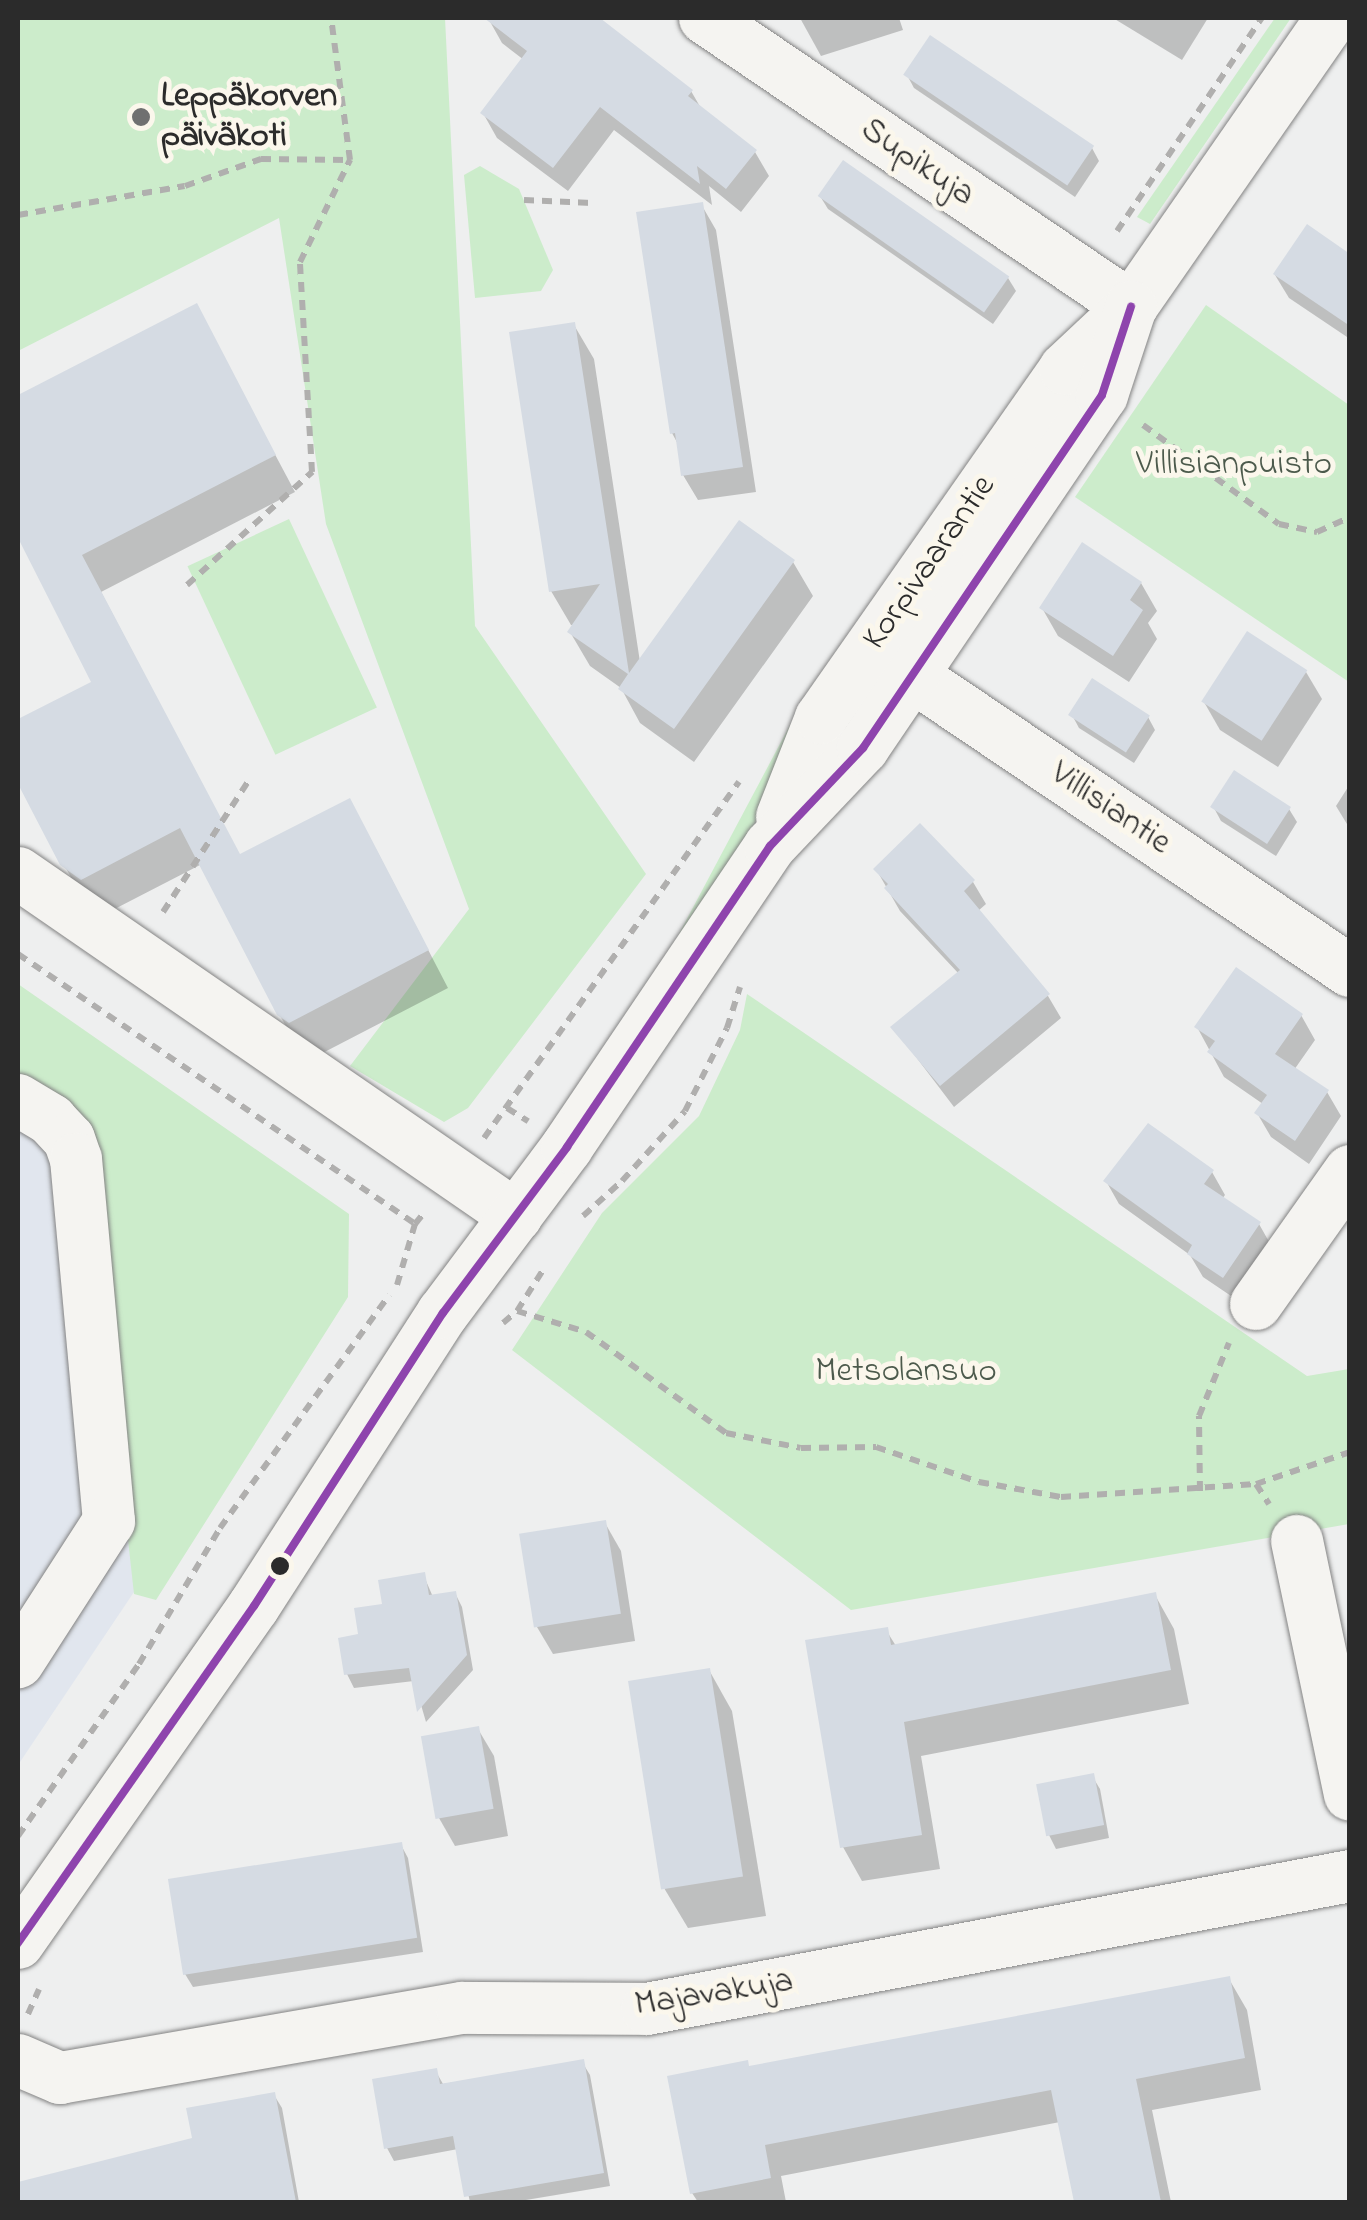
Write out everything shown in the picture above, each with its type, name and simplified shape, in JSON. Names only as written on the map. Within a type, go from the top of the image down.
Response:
[{"type":"street","name":"Supikuja","points":[[706,18],[1131,306]]},
{"type":"street","name":"Korpivaarantie","points":[[18,1943],[254,1606],[443,1314],[516,1216],[770,846],[821,718],[890,661],[1065,369],[1131,306],[1332,18]]},
{"type":"street","name":"Villisiantie","points":[[890,661],[1350,971]]},
{"type":"street","points":[[18,873],[516,1216]]},
{"type":"street","points":[[18,1100],[51,1120],[69,1140],[76,1160],[109,1497],[109,1520],[18,1662]]},
{"type":"street","points":[[1256,1304],[1350,1171]]},
{"type":"street","points":[[1297,1542],[1350,1795]]},
{"type":"street","name":"Majavakuja","points":[[18,2060],[60,2078],[462,2008],[647,2009],[1350,1876]]},
{"type":"path","points":[[187,585],[312,472],[300,262],[350,160],[331,18]]},
{"type":"path","points":[[1086,276],[1262,18]]},
{"type":"path","points":[[18,216],[185,186],[260,160],[350,160]]},
{"type":"path","points":[[524,200],[592,204]]},
{"type":"path","points":[[1136,420],[1279,524],[1317,532],[1350,517]]},
{"type":"path","points":[[18,1836],[139,1664],[220,1528],[399,1282],[415,1224],[457,1173],[750,766]]},
{"type":"path","points":[[99,1009],[251,777]]},
{"type":"path","points":[[18,954],[415,1224]]},
{"type":"path","points":[[1200,1491],[1199,1416],[1226,1348],[1256,1304]]},
{"type":"path","points":[[517,1311],[586,1332],[726,1433],[801,1448],[876,1447],[979,1482],[1061,1497],[1200,1491],[1256,1484],[1350,1452]]},
{"type":"shaded area","points":[[18,1021],[329,1301],[18,1765]]},
{"type":"green space","points":[[18,18],[445,18],[475,626],[646,874],[468,1108],[444,1122],[350,1066],[469,909],[326,524],[279,218],[18,351]]},
{"type":"green space","points":[[1275,18],[1291,18],[1150,224],[1137,217]]},
{"type":"green space","points":[[480,166],[519,189],[553,270],[541,291],[475,298],[464,175]]},
{"type":"green space","name":"Villisianpuisto","points":[[1206,305],[1349,405],[1349,682],[1075,497]]},
{"type":"green space","points":[[289,519],[377,708],[275,755],[187,566]]},
{"type":"green space","points":[[790,725],[803,732],[599,1117],[585,1110]]},
{"type":"green space","points":[[18,984],[349,1214],[348,1297],[156,1600],[134,1594],[82,1123],[18,1081]]},
{"type":"green space","name":"Metsolansuo","points":[[747,994],[1307,1376],[1349,1369],[1349,1524],[851,1610],[512,1350],[602,1213],[699,1116],[740,1030]]},
{"type":"building","points":[[484,18],[600,18],[693,90],[688,96],[757,150],[726,189],[697,166],[700,184],[600,107],[553,168],[480,113],[527,51]]},
{"type":"building","points":[[930,35],[1094,146],[1067,186],[903,75]]},
{"type":"building","points":[[843,160],[1009,276],[984,312],[818,196]]},
{"type":"building","points":[[703,202],[743,467],[681,476],[675,433],[670,434],[636,212]]},
{"type":"building","points":[[1307,224],[1350,254],[1350,326],[1273,274]]},
{"type":"building","points":[[197,303],[276,455],[82,555],[240,854],[350,798],[429,950],[289,1023],[277,1015],[180,828],[81,880],[60,865],[18,784],[18,719],[91,682],[18,538],[18,395]]},
{"type":"building","points":[[575,322],[629,673],[739,520],[795,560],[674,729],[618,689],[628,674],[567,632],[600,584],[549,592],[509,332]]},
{"type":"building","points":[[1082,542],[1142,582],[1130,600],[1143,610],[1113,656],[1039,608]]},
{"type":"building","points":[[1247,631],[1307,670],[1262,741],[1201,701]]},
{"type":"building","points":[[1092,678],[1150,716],[1126,752],[1068,715]]},
{"type":"building","points":[[1234,770],[1291,807],[1267,844],[1210,807]]},
{"type":"building","points":[[920,823],[975,880],[964,891],[1050,994],[940,1086],[890,1027],[960,970],[884,888],[888,884],[873,869]]},
{"type":"building","points":[[1236,967],[1303,1014],[1275,1054],[1329,1090],[1295,1141],[1254,1113],[1267,1095],[1207,1052],[1215,1041],[1194,1027]]},
{"type":"building","points":[[1148,1123],[1214,1170],[1204,1184],[1261,1222],[1223,1278],[1187,1254],[1192,1245],[1103,1181]]},
{"type":"building","points":[[606,1520],[621,1614],[534,1628],[519,1534]]},
{"type":"building","points":[[425,1572],[429,1595],[456,1591],[467,1655],[417,1712],[409,1668],[344,1675],[338,1638],[358,1634],[354,1608],[382,1604],[378,1580]]},
{"type":"building","points":[[1156,1592],[1171,1670],[904,1722],[922,1835],[840,1848],[805,1640],[888,1627],[891,1645]]},
{"type":"building","points":[[710,1668],[743,1876],[661,1889],[628,1681]]},
{"type":"building","points":[[479,1726],[494,1809],[435,1819],[421,1736]]},
{"type":"building","points":[[1094,1773],[1104,1825],[1046,1836],[1036,1784]]},
{"type":"building","points":[[402,1842],[417,1938],[183,1975],[168,1879]]},
{"type":"building","points":[[1230,1976],[1245,2058],[1136,2079],[1161,2202],[1074,2202],[1051,2090],[765,2145],[771,2178],[690,2194],[667,2076],[748,2060],[749,2066]]},
{"type":"building","points":[[584,2059],[604,2173],[464,2197],[453,2136],[384,2149],[372,2079],[437,2068],[440,2084]]},
{"type":"building","points":[[275,2092],[296,2202],[18,2202],[18,2182],[192,2138],[186,2108]]},
{"type":"transit line","points":[[18,1943],[254,1606],[443,1313],[567,1147],[770,846],[863,748],[1102,395],[1131,307]]},
{"type":"place","name":"Leppäkorven päiväkoti","points":[[141,117]]}]
